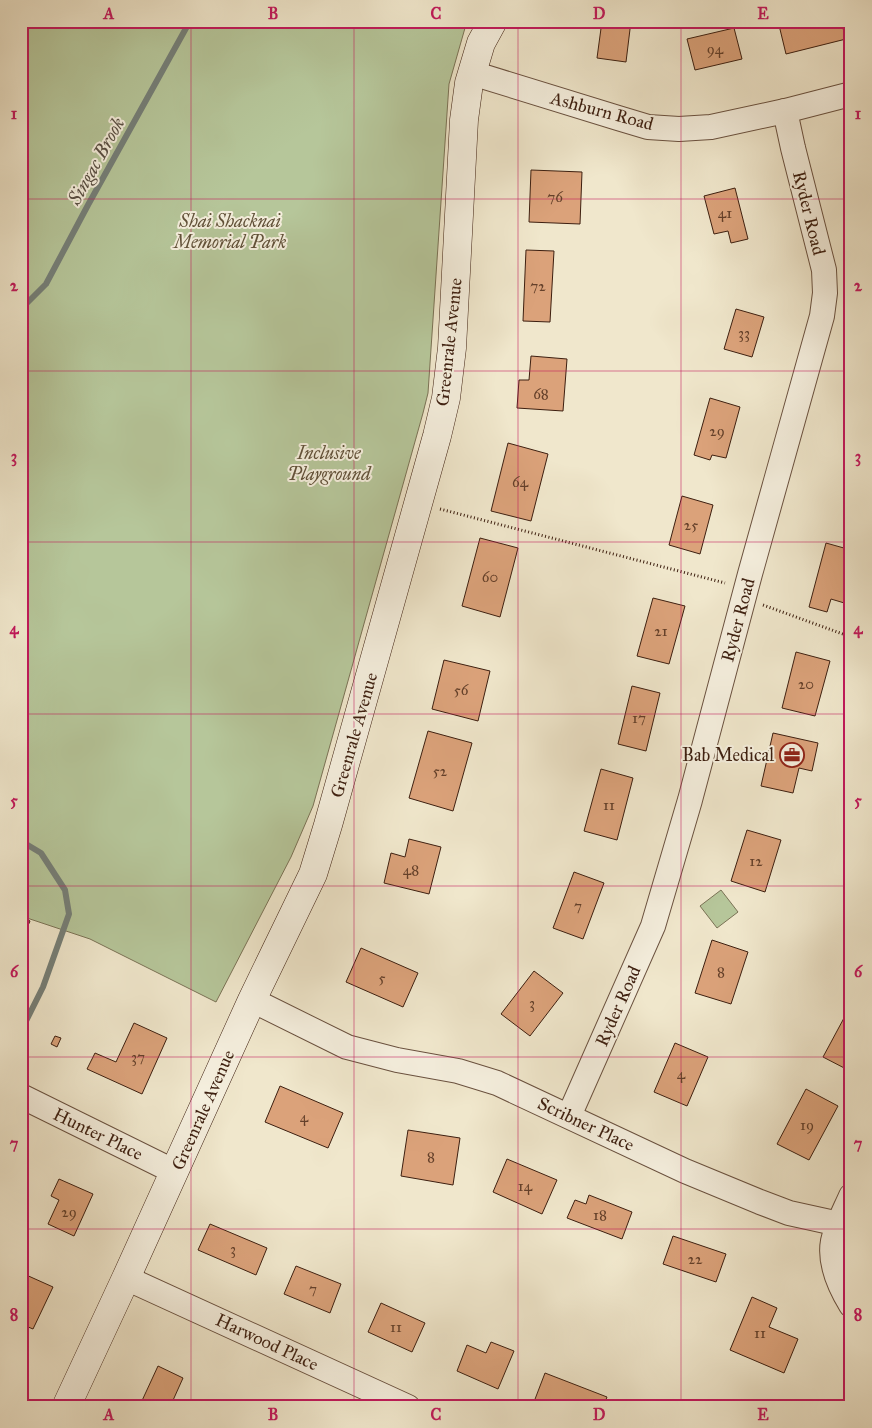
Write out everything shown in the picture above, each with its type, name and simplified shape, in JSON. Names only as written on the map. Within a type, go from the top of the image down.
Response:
[{"type":"street","name":"Greenrale Avenue","points":[[66,1407],[252,1000],[313,874],[418,504],[446,398],[452,348],[464,120],[469,83],[481,43],[493,21]]},
{"type":"street","name":"Ashburn Road","points":[[472,73],[618,118],[648,126],[679,129],[711,127],[851,94]]},
{"type":"street","name":"Ryder Road","points":[[569,1116],[653,926],[690,800],[744,593],[822,316],[825,293],[824,270],[785,111]]},
{"type":"street","name":"Scribner Place","points":[[252,1000],[347,1047],[397,1060],[458,1070],[497,1083],[685,1170],[760,1202],[789,1213],[839,1224]]},
{"type":"street","name":"Hunter Place","points":[[21,1096],[175,1172]]},
{"type":"street","points":[[851,1196],[833,1241],[833,1260],[839,1282],[851,1305]]},
{"type":"street","name":"Harwood Place","points":[[126,1278],[408,1407]]},
{"type":"path","points":[[418,504],[744,593],[851,637]]},
{"type":"green space","name":"Shai Shacknai Memorial Park","points":[[21,21],[467,21],[449,84],[428,393],[423,413],[313,806],[291,857],[216,1002],[90,939],[21,916]]},
{"type":"green space","points":[[721,890],[738,912],[717,928],[700,906]]},
{"type":"building","points":[[602,21],[631,21],[626,62],[597,58]]},
{"type":"building","points":[[778,21],[841,21],[846,39],[786,54]]},
{"type":"building","points":[[734,28],[742,59],[695,70],[687,39]]},
{"type":"building","points":[[531,170],[582,172],[580,224],[529,222]]},
{"type":"building","points":[[735,188],[748,239],[731,243],[728,231],[714,234],[704,196]]},
{"type":"building","points":[[526,250],[554,251],[550,322],[523,321]]},
{"type":"building","points":[[736,309],[764,317],[752,357],[724,349]]},
{"type":"building","points":[[531,356],[567,359],[563,411],[517,408],[519,380],[529,380]]},
{"type":"building","points":[[710,398],[740,407],[726,458],[712,455],[710,460],[694,455]]},
{"type":"building","points":[[508,443],[548,454],[531,521],[491,511]]},
{"type":"building","points":[[851,474],[851,496],[846,494]]},
{"type":"building","points":[[682,496],[713,505],[700,554],[669,545]]},
{"type":"building","points":[[480,538],[518,548],[500,617],[462,606]]},
{"type":"building","points":[[826,543],[851,550],[851,605],[831,599],[827,612],[809,607]]},
{"type":"building","points":[[653,598],[685,606],[669,664],[637,656]]},
{"type":"building","points":[[796,652],[830,661],[815,716],[782,708]]},
{"type":"building","points":[[444,660],[490,671],[478,721],[432,709]]},
{"type":"building","points":[[632,686],[660,693],[646,751],[618,744]]},
{"type":"building","points":[[428,731],[472,743],[453,811],[409,798]]},
{"type":"building","name":"Bab Medical","points":[[773,733],[818,743],[812,771],[799,768],[793,793],[761,786]]},
{"type":"building","points":[[601,769],[633,778],[617,840],[584,831]]},
{"type":"building","points":[[747,830],[781,840],[765,892],[731,881]]},
{"type":"building","points":[[409,839],[441,847],[429,894],[384,883],[391,853],[405,857]]},
{"type":"building","points":[[574,872],[604,883],[583,939],[553,928]]},
{"type":"building","points":[[25,918],[30,921],[27,928],[22,926]]},
{"type":"building","points":[[712,940],[748,952],[731,1004],[695,993]]},
{"type":"building","points":[[361,948],[418,973],[403,1007],[346,982]]},
{"type":"building","points":[[534,971],[563,993],[530,1036],[501,1014]]},
{"type":"building","points":[[851,1005],[851,1069],[850,1071],[823,1057]]},
{"type":"building","points":[[134,1023],[167,1038],[142,1094],[87,1069],[95,1053],[116,1062]]},
{"type":"building","points":[[55,1036],[61,1038],[57,1047],[51,1044]]},
{"type":"building","points":[[675,1043],[708,1057],[687,1106],[654,1092]]},
{"type":"building","points":[[280,1086],[343,1113],[328,1148],[265,1122]]},
{"type":"building","points":[[806,1089],[838,1106],[809,1160],[777,1144]]},
{"type":"building","points":[[408,1130],[460,1138],[453,1185],[401,1176]]},
{"type":"building","points":[[507,1159],[557,1180],[542,1214],[493,1192]]},
{"type":"building","points":[[59,1179],[93,1194],[74,1236],[48,1224],[59,1200],[51,1196]]},
{"type":"building","points":[[589,1195],[632,1212],[622,1239],[567,1218],[575,1200],[586,1204]]},
{"type":"building","points":[[210,1224],[267,1248],[256,1275],[198,1250]]},
{"type":"building","points":[[673,1236],[726,1254],[716,1282],[663,1264]]},
{"type":"building","points":[[296,1266],[341,1284],[330,1313],[284,1294]]},
{"type":"building","points":[[24,1274],[53,1287],[33,1329],[21,1324],[21,1281]]},
{"type":"building","points":[[752,1297],[777,1308],[769,1327],[798,1339],[784,1373],[730,1350]]},
{"type":"building","points":[[381,1303],[425,1323],[412,1352],[368,1332]]},
{"type":"building","points":[[491,1342],[514,1351],[498,1389],[457,1371],[467,1345],[486,1353]]},
{"type":"building","points":[[158,1366],[183,1378],[170,1407],[144,1407],[140,1405]]},
{"type":"building","points":[[545,1373],[607,1397],[603,1407],[532,1407]]},
{"type":"waterway","name":"Singac Brook","points":[[21,309],[46,284],[190,21]]},
{"type":"waterway","name":"Singac Brook","points":[[21,841],[41,853],[65,890],[69,914],[43,987],[21,1031]]},
{"type":"place","name":"Bab Medical","points":[[792,755]]},
{"type":"park label","name":"Inclusive Playground","points":[[329,463]]}]
